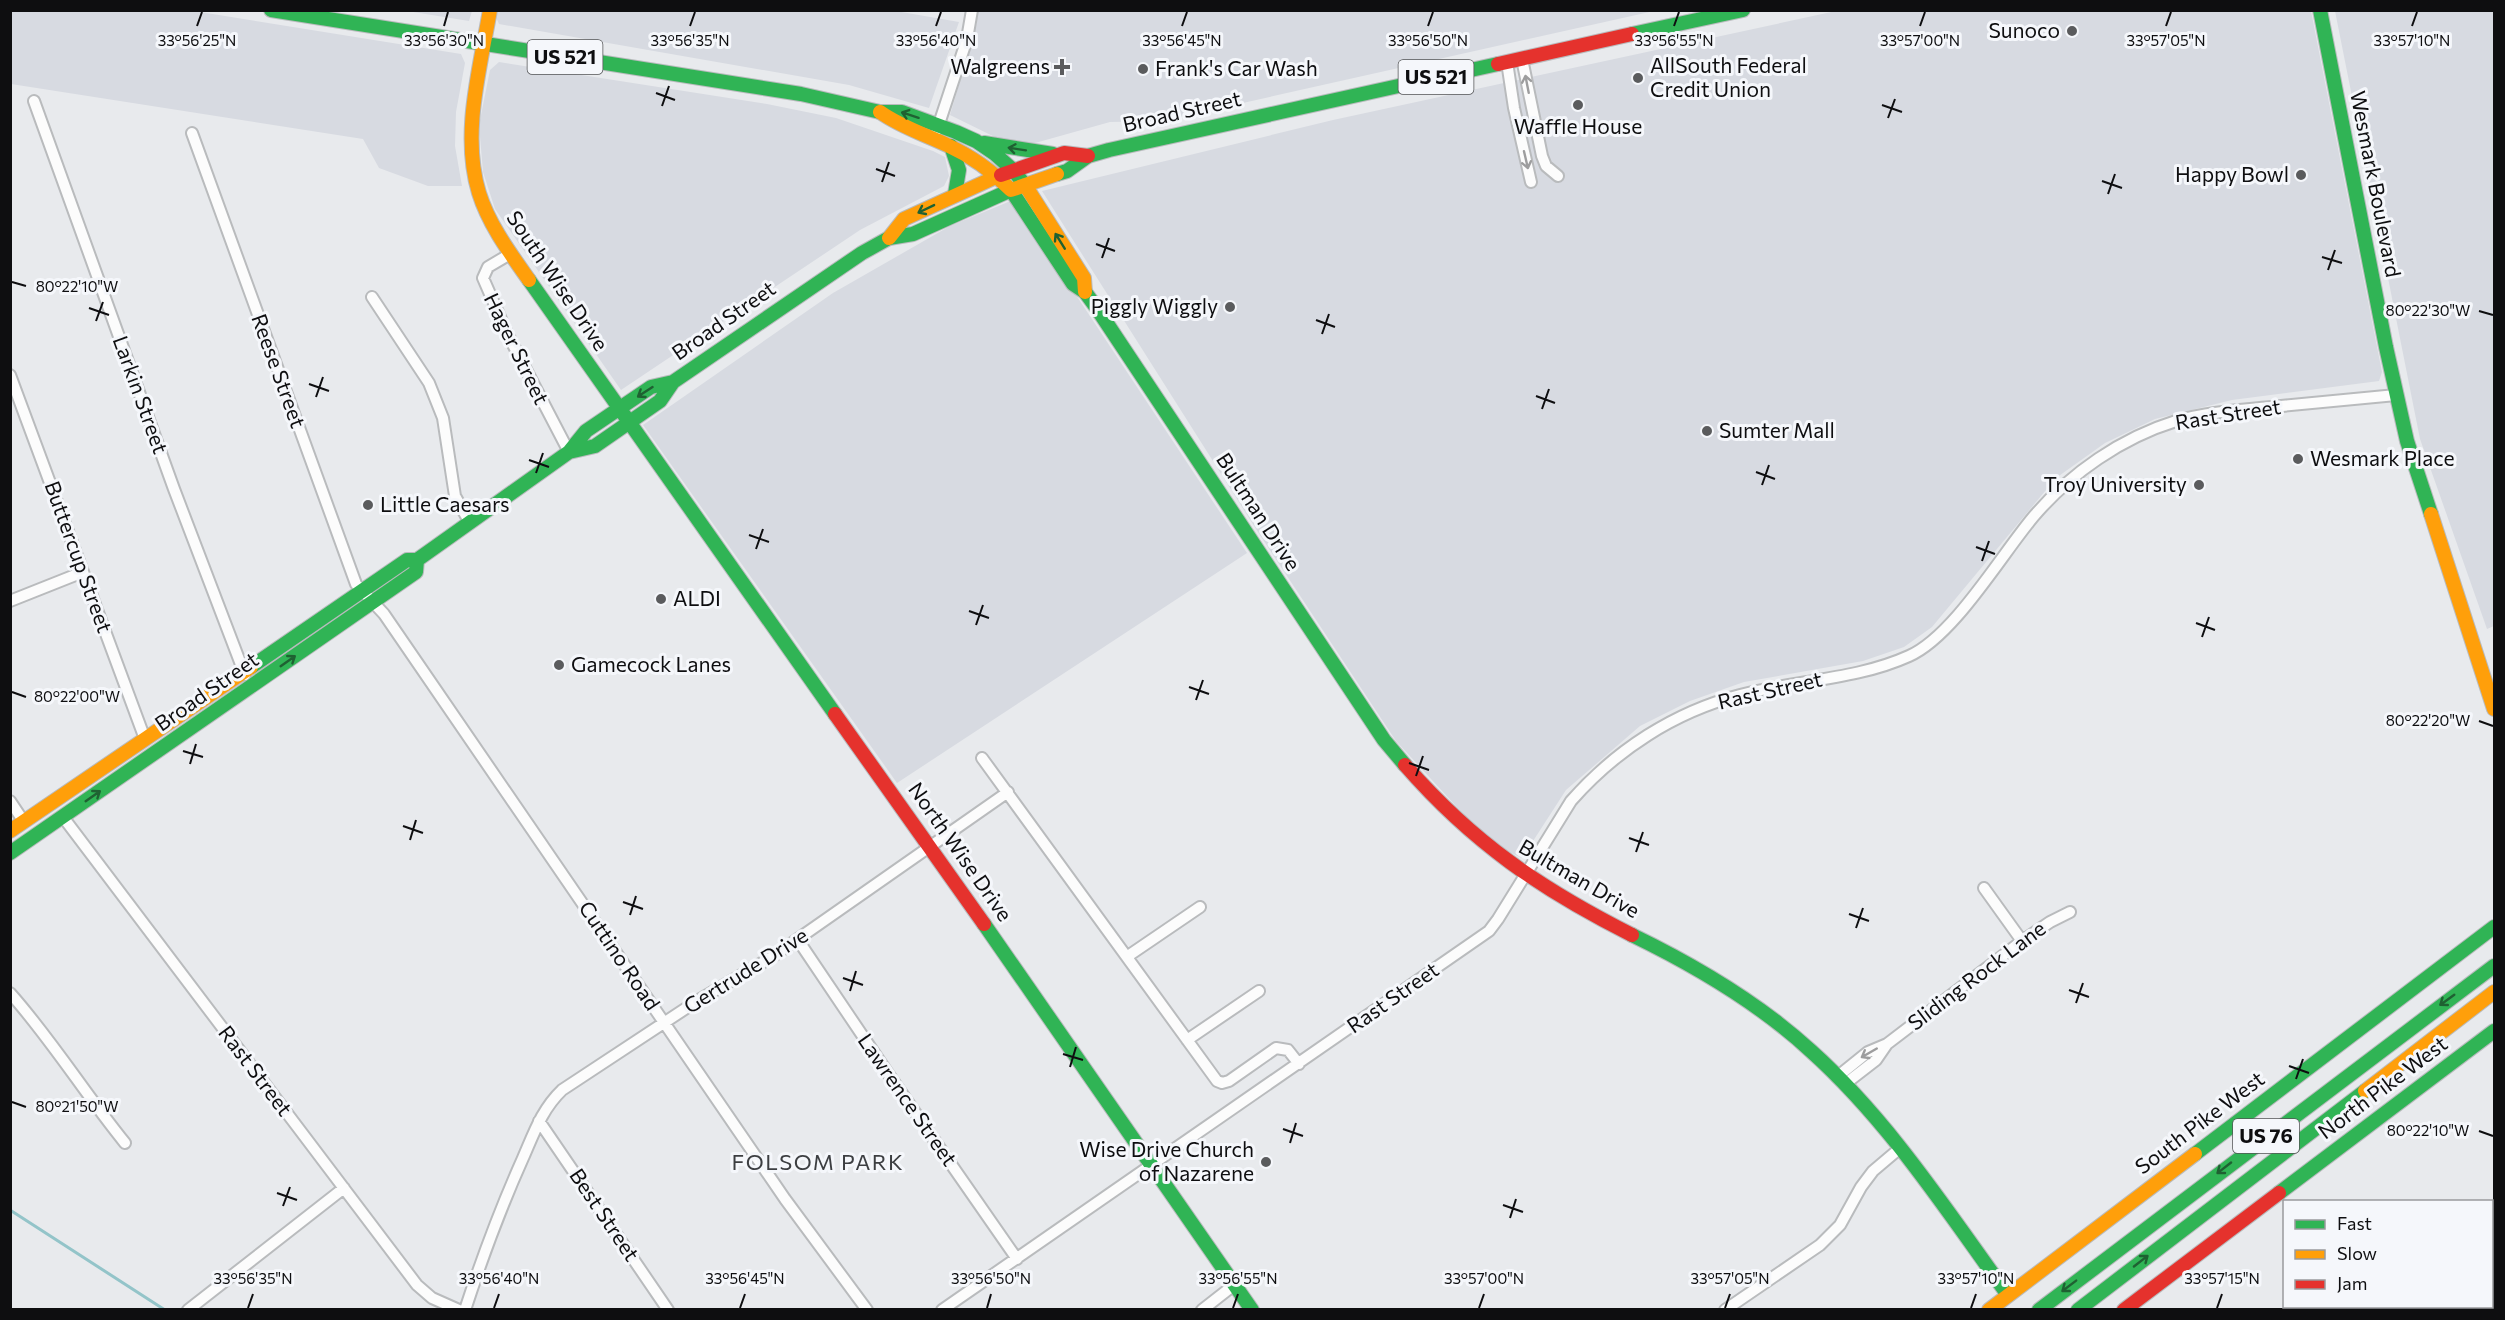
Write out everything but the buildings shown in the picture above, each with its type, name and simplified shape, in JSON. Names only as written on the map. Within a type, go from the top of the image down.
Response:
[{"type":"main road","name":"Bultman Drive","points":[[272,10],[323,14],[484,44],[801,94],[880,112],[902,112],[976,141],[1013,170],[1084,278],[1085,292]]},
{"type":"main road","name":"South Wise Drive","points":[[490,10],[473,119],[472,162],[479,193],[487,213],[510,254],[628,423]]},
{"type":"main road","name":"Broad Street","points":[[889,238],[913,234],[1011,190],[1067,171],[1088,156],[1157,138],[1743,10]]},
{"type":"main road","name":"Wesmark Boulevard","points":[[2320,10],[2407,441],[2494,709]]},
{"type":"main road","name":"Bultman Drive","points":[[880,112],[897,125],[951,146],[998,176],[1011,190],[1073,284],[1085,292],[1384,740],[1436,801],[1497,855],[1526,875],[1720,983],[1780,1025],[1841,1081],[1899,1149],[2008,1295]]},
{"type":"main road","name":"US 521","points":[[976,141],[1058,155]]},
{"type":"main road","points":[[951,146],[960,167],[959,183],[955,195]]},
{"type":"main road","name":"Broad Street","points":[[569,452],[595,446],[660,401],[674,382],[844,265],[889,238],[904,219],[1013,170],[1064,153],[1088,156]]},
{"type":"main road","name":"Broad Street","points":[[10,831],[361,590],[407,560],[417,560],[569,452],[586,432],[651,387],[674,382]]},
{"type":"main road","name":"North Wise Drive","points":[[628,423],[930,847],[1252,1310]]},
{"type":"main road","name":"Broad Street","points":[[10,853],[373,603],[416,572],[417,560]]},
{"type":"main road","name":"South Pike West","points":[[1989,1310],[2494,927]]},
{"type":"main road","name":"US 76","points":[[2039,1310],[2494,966]]},
{"type":"main road","name":"US 76","points":[[2078,1310],[2494,992]]},
{"type":"main road","name":"North Pike West","points":[[2124,1310],[2494,1031]]},
{"type":"street","points":[[934,139],[967,39],[972,10]]},
{"type":"street","points":[[1522,59],[1542,156],[1546,166],[1558,176]]},
{"type":"street","points":[[1508,62],[1514,108],[1531,182]]},
{"type":"street","name":"Larkin Street","points":[[34,101],[166,467],[243,672],[254,686]]},
{"type":"street","name":"Reese Street","points":[[192,133],[355,582],[373,603]]},
{"type":"street","name":"Hager Street","points":[[510,254],[488,267],[483,278],[507,333],[569,452]]},
{"type":"street","points":[[372,297],[429,382],[443,418],[455,496],[470,523]]},
{"type":"street","name":"Buttercup Street","points":[[10,375],[16,407],[83,572],[145,739]]},
{"type":"street","name":"Rast Street","points":[[942,1310],[1489,931],[1554,827],[1584,787],[1618,756],[1654,730],[1713,704],[1741,695],[1861,671],[1911,655],[1931,642],[1960,610],[2044,506],[2099,458],[2120,445],[2177,420],[2226,411],[2396,395]]},
{"type":"street","points":[[10,601],[83,572]]},
{"type":"street","name":"Cuttino Road","points":[[373,603],[390,624],[785,1199],[867,1310]]},
{"type":"street","points":[[982,758],[1128,956],[1213,1077],[1222,1083],[1229,1081],[1276,1048],[1288,1050],[1299,1064]]},
{"type":"street","name":"Gertrude Drive","points":[[465,1310],[485,1250],[549,1102],[562,1090],[664,1022],[798,940],[1008,792]]},
{"type":"street","points":[[10,801],[24,822]]},
{"type":"street","name":"Rast Street","points":[[63,817],[417,1285],[432,1298],[459,1310]]},
{"type":"street","points":[[1984,888],[2022,941]]},
{"type":"street","points":[[1128,956],[1200,906]]},
{"type":"street","name":"Sliding Rock Lane","points":[[1841,1081],[1868,1052],[1887,1044],[2022,941],[2070,912]]},
{"type":"street","name":"Lawrence Street","points":[[798,940],[1017,1258]]},
{"type":"street","points":[[1187,1040],[1259,991]]},
{"type":"street","points":[[10,993],[125,1143]]},
{"type":"street","name":"Best Street","points":[[539,1121],[668,1310]]},
{"type":"street","points":[[1725,1310],[1820,1245],[1840,1225],[1861,1186],[1873,1171],[1899,1149]]},
{"type":"street","points":[[192,1306],[344,1188]]},
{"type":"street","points":[[1202,1310],[1234,1285]]},
{"type":"shaded area","points":[[495,10],[890,10],[959,22],[929,108],[849,85],[499,24]]},
{"type":"shaded area","points":[[10,11],[194,11],[461,54],[465,63],[456,112],[455,146],[462,186],[428,186],[379,168],[363,139],[11,84]]},
{"type":"shaded area","points":[[407,11],[472,11],[469,21]]},
{"type":"shaded area","points":[[978,11],[1654,11],[1162,121],[1110,122],[1035,143],[1003,141],[950,115],[976,27]]},
{"type":"shaded area","points":[[1836,11],[2311,11],[2382,372],[2379,381],[2232,400],[2155,419],[2105,443],[2056,478],[1932,627],[1904,647],[1863,661],[1744,682],[1690,701],[1640,726],[1566,790],[1522,858],[1490,843],[1396,741],[1256,529],[1042,191],[1333,120]]},
{"type":"shaded area","points":[[2335,11],[2494,11],[2494,626],[2487,629],[2420,439]]},
{"type":"shaded area","points":[[499,62],[767,104],[836,118],[945,157],[949,176],[944,186],[860,230],[621,390],[495,209],[483,172],[479,125],[490,70]]},
{"type":"shaded area","points":[[1013,200],[1247,553],[897,783],[643,425],[833,293],[950,226]]},
{"type":"waterway","points":[[10,1210],[165,1310]]},
{"type":"traffic: fast","points":[[271,10],[801,94],[880,112],[902,112],[976,141],[1013,170],[1025,185]]},
{"type":"traffic: fast","points":[[1632,34],[1743,10]]},
{"type":"traffic: fast","points":[[2320,10],[2386,347],[2407,441],[2431,514]]},
{"type":"traffic: fast","points":[[1057,174],[1067,171],[1088,156],[1109,150],[1498,64]]},
{"type":"traffic: fast","points":[[984,143],[1053,154]]},
{"type":"traffic: fast","points":[[951,146],[959,170],[955,194]]},
{"type":"traffic: fast","points":[[1011,190],[1073,284],[1085,292],[1096,307],[1384,740],[1405,765]]},
{"type":"traffic: fast","points":[[569,452],[595,446],[660,401],[673,382],[862,253],[889,238],[913,234],[1011,190]]},
{"type":"traffic: fast","points":[[529,280],[835,714]]},
{"type":"traffic: fast","points":[[251,667],[407,560],[417,560],[569,452],[586,431],[651,387],[673,382]]},
{"type":"traffic: fast","points":[[10,853],[416,572],[417,560]]},
{"type":"traffic: fast","points":[[984,924],[1252,1310]]},
{"type":"traffic: fast","points":[[2195,1154],[2494,927]]},
{"type":"traffic: fast","points":[[1632,935],[1680,959],[1748,1001],[1811,1051],[1839,1078],[1892,1137],[2008,1295]]},
{"type":"traffic: fast","points":[[2039,1310],[2494,966]]},
{"type":"traffic: fast","points":[[2279,1193],[2494,1031]]},
{"type":"traffic: fast","points":[[2078,1310],[2365,1091]]},
{"type":"traffic: slow","points":[[490,10],[474,101],[472,125],[474,171],[488,216],[529,280]]},
{"type":"traffic: slow","points":[[880,112],[964,154],[989,170],[1011,190],[1057,174]]},
{"type":"traffic: slow","points":[[889,238],[904,219],[998,176]]},
{"type":"traffic: slow","points":[[1025,185],[1084,278],[1085,292]]},
{"type":"traffic: slow","points":[[2431,514],[2494,709]]},
{"type":"traffic: slow","points":[[10,831],[251,667]]},
{"type":"traffic: slow","points":[[2365,1091],[2494,992]]},
{"type":"traffic: slow","points":[[1989,1310],[2195,1154]]},
{"type":"traffic: jam","points":[[1498,64],[1632,34]]},
{"type":"traffic: jam","points":[[1001,175],[1064,153],[1088,156]]},
{"type":"traffic: jam","points":[[835,714],[984,924]]},
{"type":"traffic: jam","points":[[1405,765],[1456,818],[1510,862],[1568,900],[1632,935]]},
{"type":"traffic: jam","points":[[2124,1310],[2279,1193]]},
{"type":"place","name":"Sunoco","points":[[2072,31]]},
{"type":"place","name":"Walgreens","points":[[1062,67]]},
{"type":"place","name":"Frank's Car Wash","points":[[1143,69]]},
{"type":"place","name":"AllSouth Federal Credit Union","points":[[1638,78]]},
{"type":"place","name":"Waffle House","points":[[1578,105]]},
{"type":"place","name":"Happy Bowl","points":[[2301,175]]},
{"type":"place","name":"Piggly Wiggly","points":[[1230,307]]},
{"type":"place","name":"Sumter Mall","points":[[1707,431]]},
{"type":"place","name":"Wesmark Place","points":[[2298,459]]},
{"type":"place","name":"Troy University","points":[[2199,485]]},
{"type":"place","name":"Little Caesars","points":[[368,505]]},
{"type":"place","name":"ALDI","points":[[661,599]]},
{"type":"place","name":"Gamecock Lanes","points":[[559,665]]},
{"type":"place","name":"Wise Drive Church of Nazarene","points":[[1266,1162]]},
{"type":"district","name":"FOLSOM PARK","points":[[818,1162]]}]
